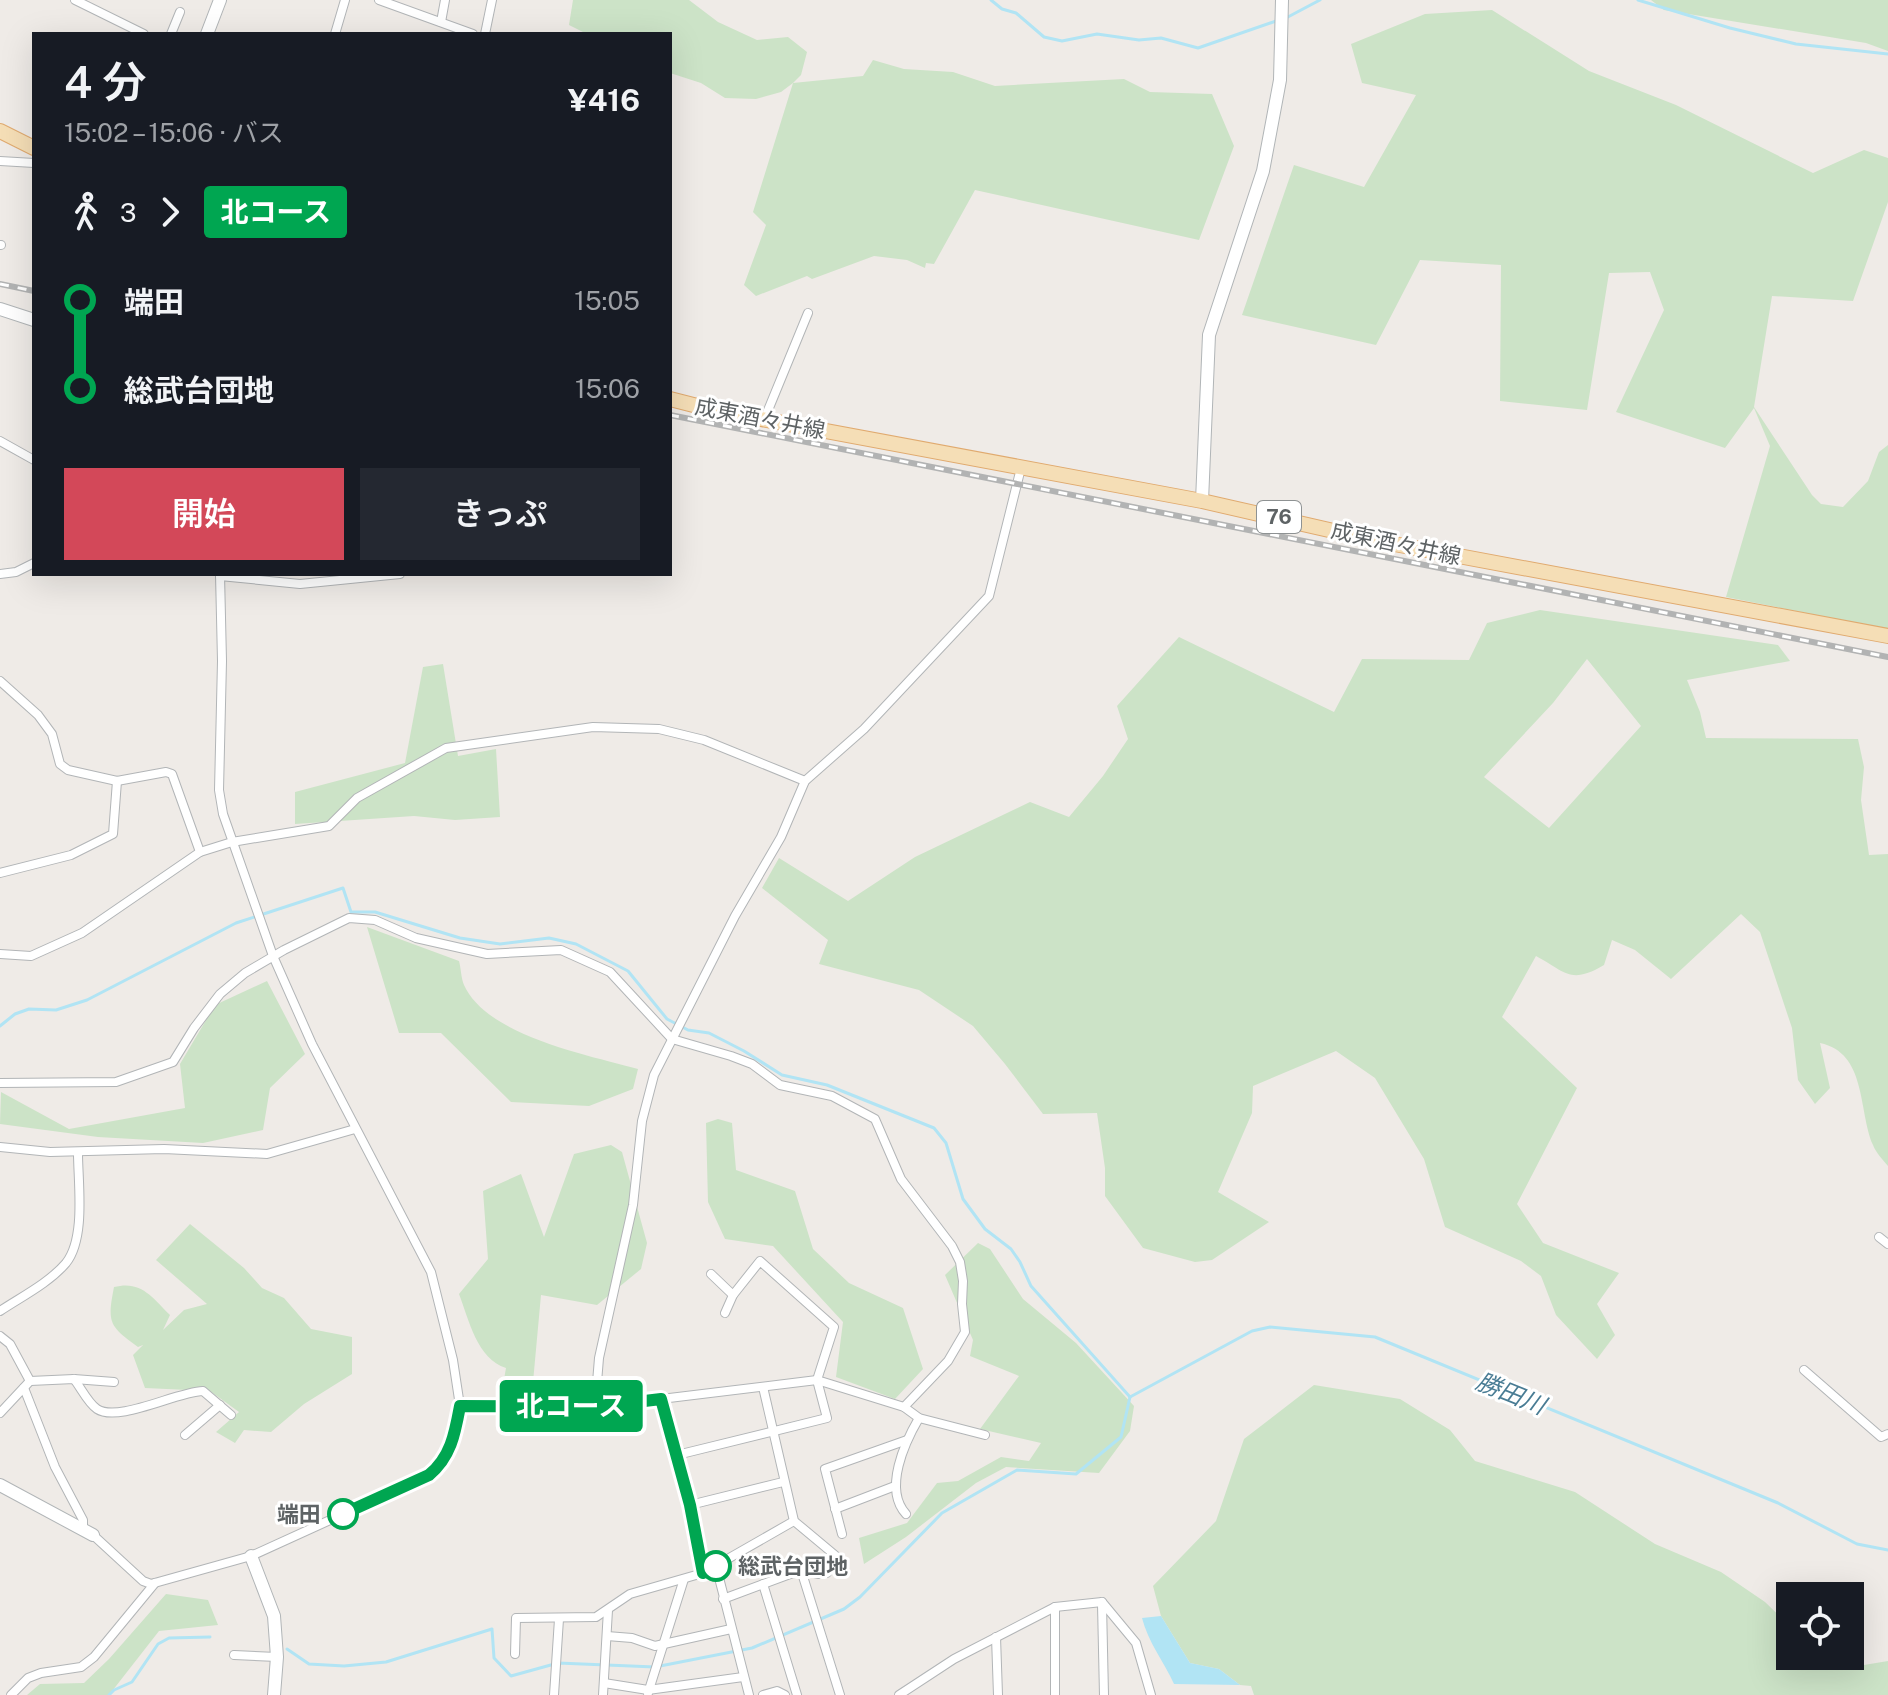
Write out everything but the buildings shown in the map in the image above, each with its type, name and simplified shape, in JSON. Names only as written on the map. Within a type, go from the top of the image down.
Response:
[{"type":"main road","points":[[0,131],[32,147]]},
{"type":"main road","name":"成東酒々井線","points":[[672,399],[764,420],[1202,501],[1373,540],[1888,636]]},
{"type":"street","points":[[75,0],[140,32]]},
{"type":"street","points":[[208,32],[220,0]]},
{"type":"street","points":[[336,32],[345,0]]},
{"type":"street","points":[[379,0],[468,32]]},
{"type":"street","points":[[441,22],[445,0]]},
{"type":"street","points":[[485,32],[492,0]]},
{"type":"street","points":[[1202,501],[1209,335],[1263,171],[1280,80],[1282,0]]},
{"type":"street","points":[[172,32],[180,12]]},
{"type":"street","points":[[0,161],[32,163]]},
{"type":"street","points":[[0,309],[32,319]]},
{"type":"street","points":[[764,420],[808,313]]},
{"type":"street","points":[[0,441],[32,459]]},
{"type":"street","points":[[595,1407],[599,1358],[633,1205],[642,1121],[654,1075],[735,916],[781,837],[805,781],[864,729],[989,596],[1021,468]]},
{"type":"street","points":[[0,574],[16,572],[32,564]]},
{"type":"street","points":[[0,1485],[88,1532],[143,1581],[155,1583],[251,1556],[429,1475],[442,1464],[450,1450],[460,1406],[453,1360],[431,1272],[312,1044],[273,956],[232,842],[219,790],[220,576]]},
{"type":"street","points":[[229,576],[300,584],[380,576]]},
{"type":"street","points":[[0,681],[38,715],[52,734],[60,764],[68,770],[117,781],[166,772],[172,774],[200,852]]},
{"type":"street","points":[[0,954],[31,956],[82,933],[200,852],[232,842],[329,826],[357,798],[446,748],[593,727],[659,729],[704,740],[805,781]]},
{"type":"street","points":[[0,873],[71,855],[113,834],[117,781]]},
{"type":"street","points":[[0,1083],[116,1082],[173,1062],[220,994],[245,973],[349,918],[375,920],[416,938],[487,954],[561,950],[610,972],[672,1039],[752,1064],[780,1085],[832,1096],[875,1119],[901,1179],[952,1246],[960,1262],[963,1281],[965,1332],[948,1361],[904,1407]]},
{"type":"street","points":[[0,1147],[78,1153],[164,1149],[267,1154],[355,1129]]},
{"type":"street","points":[[0,1311],[66,1263],[75,1246],[79,1224],[78,1153]]},
{"type":"street","points":[[1879,1237],[1888,1244]]},
{"type":"street","points":[[677,1455],[827,1418],[817,1380],[834,1327],[760,1261],[733,1295],[725,1313]]},
{"type":"street","points":[[711,1274],[733,1295]]},
{"type":"street","points":[[0,1336],[10,1344],[55,1467],[88,1532]]},
{"type":"street","points":[[1804,1370],[1881,1437],[1888,1434]]},
{"type":"street","points":[[74,1379],[101,1412],[123,1412],[188,1391],[203,1391],[231,1415]]},
{"type":"street","points":[[0,1413],[27,1384],[74,1379],[114,1382]]},
{"type":"street","points":[[460,1406],[595,1407],[817,1380],[904,1407],[919,1418],[985,1435]]},
{"type":"street","points":[[763,1387],[794,1521],[836,1556]]},
{"type":"street","points":[[661,1399],[690,1505],[703,1573]]},
{"type":"street","points":[[185,1435],[220,1405]]},
{"type":"street","points":[[906,1514],[901,1508],[895,1486],[907,1440],[919,1418]]},
{"type":"street","points":[[842,1534],[825,1469],[907,1440]]},
{"type":"street","points":[[690,1505],[783,1482]]},
{"type":"street","points":[[835,1509],[895,1486]]},
{"type":"street","points":[[515,1654],[516,1618],[596,1617],[630,1594],[703,1573],[794,1521]]},
{"type":"street","points":[[251,1556],[274,1616],[277,1657],[274,1695]]},
{"type":"street","points":[[716,1566],[749,1695]]},
{"type":"street","points":[[723,1599],[801,1570],[827,1573]]},
{"type":"street","points":[[801,1570],[838,1694]]},
{"type":"street","points":[[648,1693],[684,1579]]},
{"type":"street","points":[[11,1695],[28,1678],[81,1667],[94,1657],[155,1583]]},
{"type":"street","points":[[763,1584],[797,1695]]},
{"type":"street","points":[[899,1695],[908,1692],[954,1659],[1055,1607],[1102,1602]]},
{"type":"street","points":[[1102,1602],[1104,1695]]},
{"type":"street","points":[[1102,1602],[1136,1643],[1151,1695]]},
{"type":"street","points":[[1055,1607],[1055,1695]]},
{"type":"street","points":[[603,1695],[608,1610]]},
{"type":"street","points":[[554,1695],[559,1619]]},
{"type":"street","points":[[607,1636],[632,1638],[655,1646],[731,1629]]},
{"type":"street","points":[[996,1637],[998,1695]]},
{"type":"street","points":[[234,1655],[277,1657]]},
{"type":"street","points":[[604,1683],[648,1693],[743,1677]]},
{"type":"street","points":[[763,1695],[777,1691],[785,1695]]},
{"type":"green space","points":[[573,0],[689,0],[718,22],[757,40],[788,37],[807,52],[801,75],[781,92],[756,99],[725,98],[701,83],[672,74],[672,32],[583,32],[569,25]]},
{"type":"green space","points":[[1651,0],[1888,0],[1888,51],[1866,43],[1664,10]]},
{"type":"green space","points":[[1492,10],[1589,71],[1676,105],[1813,173],[1864,150],[1888,158],[1888,202],[1853,301],[1772,296],[1754,407],[1821,504],[1843,507],[1868,481],[1879,452],[1888,445],[1888,635],[1841,620],[1726,597],[1770,446],[1754,408],[1725,448],[1616,412],[1664,310],[1650,272],[1609,273],[1587,410],[1500,401],[1501,265],[1420,260],[1376,345],[1242,315],[1294,165],[1364,187],[1416,95],[1362,83],[1351,44],[1425,14]]},
{"type":"green space","points":[[873,60],[904,69],[953,72],[995,86],[1124,79],[1150,92],[1212,94],[1234,146],[1199,240],[975,190],[934,264],[926,263],[925,268],[907,260],[874,256],[812,279],[807,276],[756,296],[744,285],[766,225],[753,212],[793,83],[863,76]]},
{"type":"green space","points":[[1540,610],[1778,645],[1790,661],[1687,680],[1706,738],[1858,739],[1864,767],[1861,800],[1869,855],[1888,854],[1888,1166],[1873,1145],[1858,1085],[1846,1058],[1820,1043],[1830,1088],[1815,1104],[1798,1080],[1792,1028],[1760,932],[1741,914],[1671,979],[1635,950],[1612,940],[1604,965],[1583,974],[1568,974],[1536,956],[1502,1017],[1577,1088],[1517,1204],[1543,1243],[1619,1273],[1597,1304],[1615,1335],[1597,1359],[1556,1315],[1541,1276],[1521,1261],[1445,1227],[1424,1159],[1375,1078],[1336,1051],[1253,1086],[1252,1113],[1218,1192],[1269,1222],[1212,1260],[1195,1262],[1143,1248],[1105,1196],[1105,1168],[1097,1113],[1043,1114],[973,1026],[919,990],[819,964],[828,940],[762,888],[779,858],[848,901],[915,857],[1030,802],[1069,817],[1128,739],[1117,706],[1179,637],[1334,712],[1362,659],[1469,660],[1487,623]],"holes":[[[1587,659],[1641,726],[1549,828],[1484,777],[1553,703]]]},
{"type":"green space","points":[[443,664],[458,756],[496,749],[500,817],[455,820],[414,816],[295,824],[295,792],[405,763],[423,667]]},
{"type":"green space","points":[[367,927],[459,961],[464,985],[476,1003],[516,1030],[567,1050],[638,1069],[633,1089],[589,1106],[511,1102],[441,1033],[399,1033]]},
{"type":"green space","points":[[267,981],[305,1054],[270,1088],[263,1130],[203,1143],[98,1137],[0,1124],[1,1092],[69,1129],[185,1108],[180,1064],[215,1005]]},
{"type":"green space","points":[[718,1119],[732,1123],[736,1170],[795,1191],[813,1249],[849,1283],[903,1308],[923,1369],[895,1399],[836,1377],[843,1322],[773,1246],[725,1239],[708,1202],[706,1123]]},
{"type":"green space","points":[[611,1145],[622,1152],[647,1243],[641,1269],[597,1305],[541,1295],[532,1393],[507,1393],[503,1385],[506,1368],[496,1363],[481,1347],[459,1294],[488,1259],[483,1191],[521,1174],[544,1237],[574,1154]]},
{"type":"green space","points":[[190,1224],[244,1268],[262,1288],[284,1298],[311,1329],[352,1337],[352,1374],[304,1404],[271,1432],[244,1430],[235,1443],[216,1432],[239,1412],[210,1391],[145,1388],[133,1355],[143,1345],[138,1347],[112,1323],[114,1287],[123,1285],[139,1288],[170,1315],[163,1330],[184,1310],[207,1304],[156,1260]]},
{"type":"green space","points":[[978,1243],[990,1249],[1023,1299],[1076,1343],[1134,1406],[1130,1431],[1099,1473],[1006,1467],[976,1483],[906,1537],[864,1564],[859,1538],[907,1523],[937,1483],[958,1481],[1001,1457],[1029,1461],[1041,1443],[980,1429],[1019,1376],[970,1356],[973,1340],[945,1275]]},
{"type":"green space","points":[[1314,1385],[1400,1399],[1450,1430],[1475,1461],[1575,1492],[1655,1544],[1721,1572],[1765,1602],[1776,1613],[1776,1670],[1864,1670],[1864,1665],[1888,1661],[1888,1695],[1254,1695],[1251,1686],[1240,1685],[1219,1669],[1190,1663],[1161,1616],[1153,1586],[1216,1521],[1244,1439]]},
{"type":"green space","points":[[166,1594],[208,1600],[218,1625],[159,1631],[109,1695],[27,1695],[40,1684],[84,1683]]},
{"type":"water","points":[[1161,1616],[1190,1663],[1219,1669],[1240,1685],[1174,1684],[1142,1618]]},
{"type":"waterway","points":[[991,0],[1002,9],[1016,13],[1044,37],[1062,41],[1097,34],[1139,40],[1161,38],[1198,48],[1279,20]]},
{"type":"waterway","points":[[1286,18],[1320,0]]},
{"type":"waterway","points":[[1638,0],[1796,44],[1888,54]]},
{"type":"waterway","points":[[0,1026],[15,1014],[29,1009],[56,1010],[87,1000],[236,923],[343,888],[351,912],[375,912],[460,938],[500,944],[549,938],[576,944],[628,971],[667,1019],[688,1030],[709,1033],[782,1075],[827,1085],[934,1128],[946,1143],[963,1199],[985,1229],[1011,1249],[1031,1286],[1130,1397]]},
{"type":"waterway","name":"勝田川","points":[[1130,1397],[1252,1331],[1270,1327],[1375,1337],[1778,1503],[1857,1544],[1888,1550]]},
{"type":"waterway","points":[[287,1649],[309,1664],[344,1666],[386,1662],[492,1629],[494,1658],[511,1676],[558,1663],[655,1667],[752,1648],[844,1609],[860,1597],[942,1513],[1017,1470],[1076,1474],[1121,1437],[1130,1397]]},
{"type":"waterway","points":[[109,1695],[132,1682],[158,1644],[169,1638],[210,1637]]},
{"type":"railway","points":[[0,284],[32,291]]},
{"type":"railway","points":[[672,415],[1888,657]]},
{"type":"bus line","name":"北コース","points":[[343,1514],[437,1469],[450,1450],[460,1406],[595,1407],[661,1399],[690,1505],[703,1573],[716,1566]]},
{"type":"place","name":"端田","points":[[343,1514]]},
{"type":"place","name":"総武台団地","points":[[716,1566]]}]
